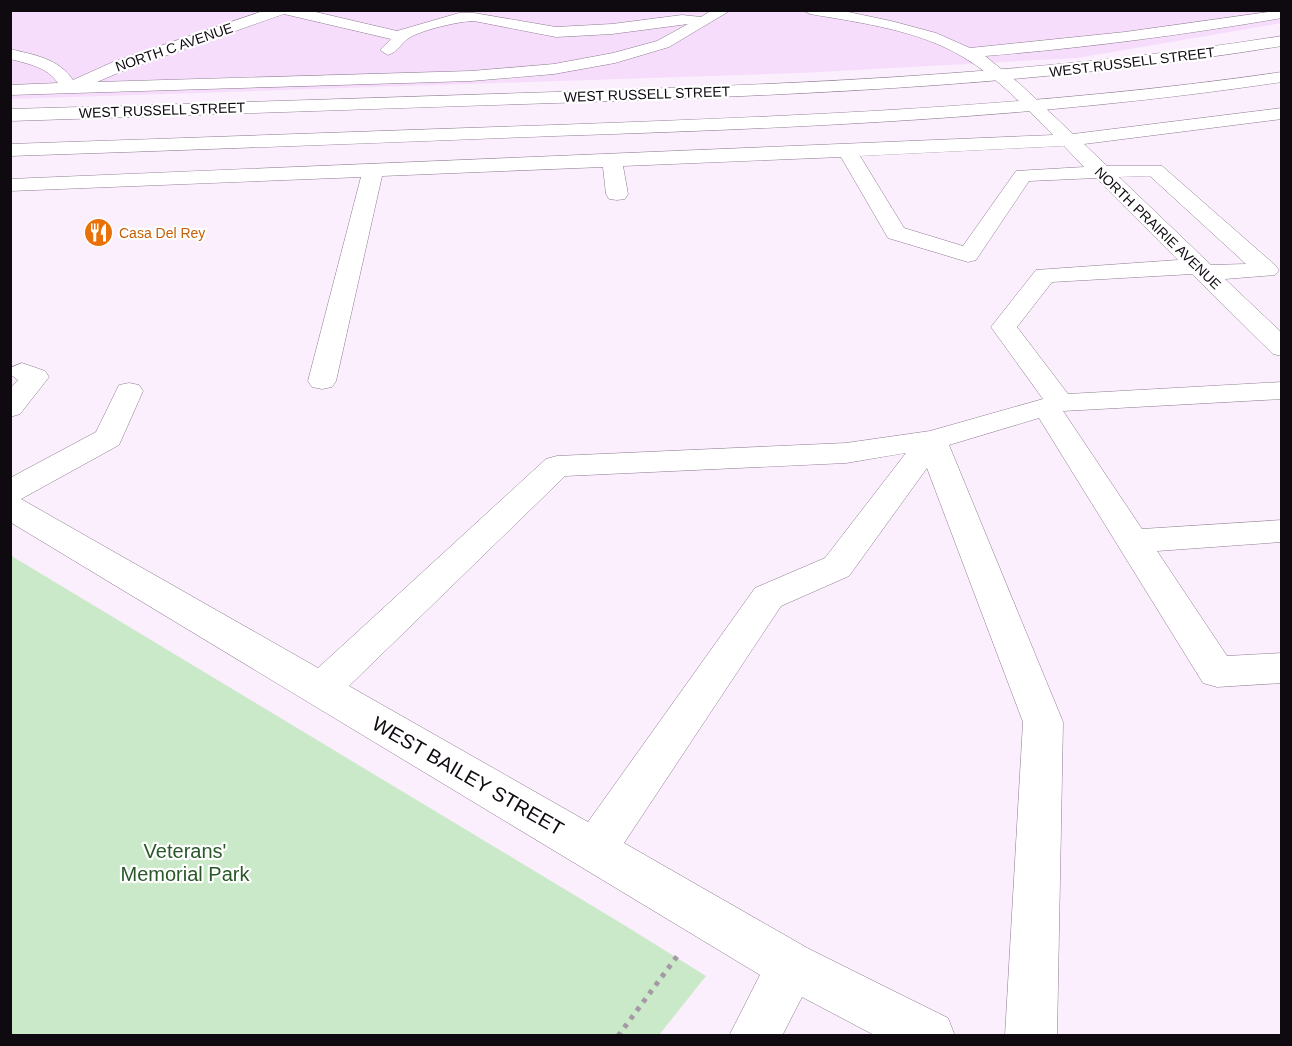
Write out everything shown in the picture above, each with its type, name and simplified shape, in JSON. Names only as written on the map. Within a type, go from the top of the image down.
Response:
[{"type":"main road","points":[[284,10],[398,36],[459,17],[474,16],[556,32],[612,29],[661,16],[706,21]]},
{"type":"main road","name":"NORTH C AVENUE","points":[[69,88],[119,66],[284,10]]},
{"type":"main road","name":"WEST RUSSELL STREET","points":[[10,90],[471,76],[554,69],[615,58],[663,44],[724,10]]},
{"type":"main road","name":"NORTH PRAIRIE AVENUE","points":[[810,10],[891,26],[938,40],[968,53],[1001,77],[1068,140],[1281,348]]},
{"type":"main road","name":"WEST RUSSELL STREET","points":[[968,53],[1148,35],[1281,13]]},
{"type":"main road","points":[[355,80],[399,40],[398,36]]},
{"type":"main road","name":"WEST RUSSELL STREET","points":[[10,116],[766,90],[1001,77],[1162,60],[1281,41]]},
{"type":"main road","points":[[10,54],[49,65],[61,73],[69,88]]},
{"type":"main road","points":[[10,150],[750,124],[1034,109],[1131,99],[1281,77]]},
{"type":"main road","points":[[10,185],[1068,140],[1281,113]]},
{"type":"main road","points":[[847,151],[896,232],[968,255],[1023,176],[1155,170],[1267,270],[1045,275],[1004,327],[1053,405],[1132,541],[1218,672],[1281,668]]},
{"type":"main road","points":[[612,161],[617,195]]},
{"type":"main road","points":[[322,381],[374,171]]},
{"type":"main road","points":[[10,408],[35,377],[22,371]]},
{"type":"main road","points":[[321,689],[557,466],[846,453],[932,440],[1053,405],[1281,390]]},
{"type":"main road","points":[[10,492],[108,438],[129,391]]},
{"type":"main road","points":[[594,850],[768,597],[837,567],[932,440]]},
{"type":"main road","points":[[932,440],[1043,722],[1031,1035]]},
{"type":"main road","name":"WEST BAILEY STREET","points":[[10,507],[792,966],[930,1035]]},
{"type":"main road","points":[[1132,541],[1281,531]]},
{"type":"main road","points":[[754,1035],[792,966]]},
{"type":"path","points":[[618,1035],[707,916]]},
{"type":"shaded area","points":[[1281,10],[1282,23],[1077,58],[801,73],[11,99],[10,11]]},
{"type":"green space","name":"Veterans' Memorial Park","points":[[10,555],[706,976],[659,1035],[11,1035]]},
{"type":"place","name":"Casa Del Rey","points":[[98,233]]}]
